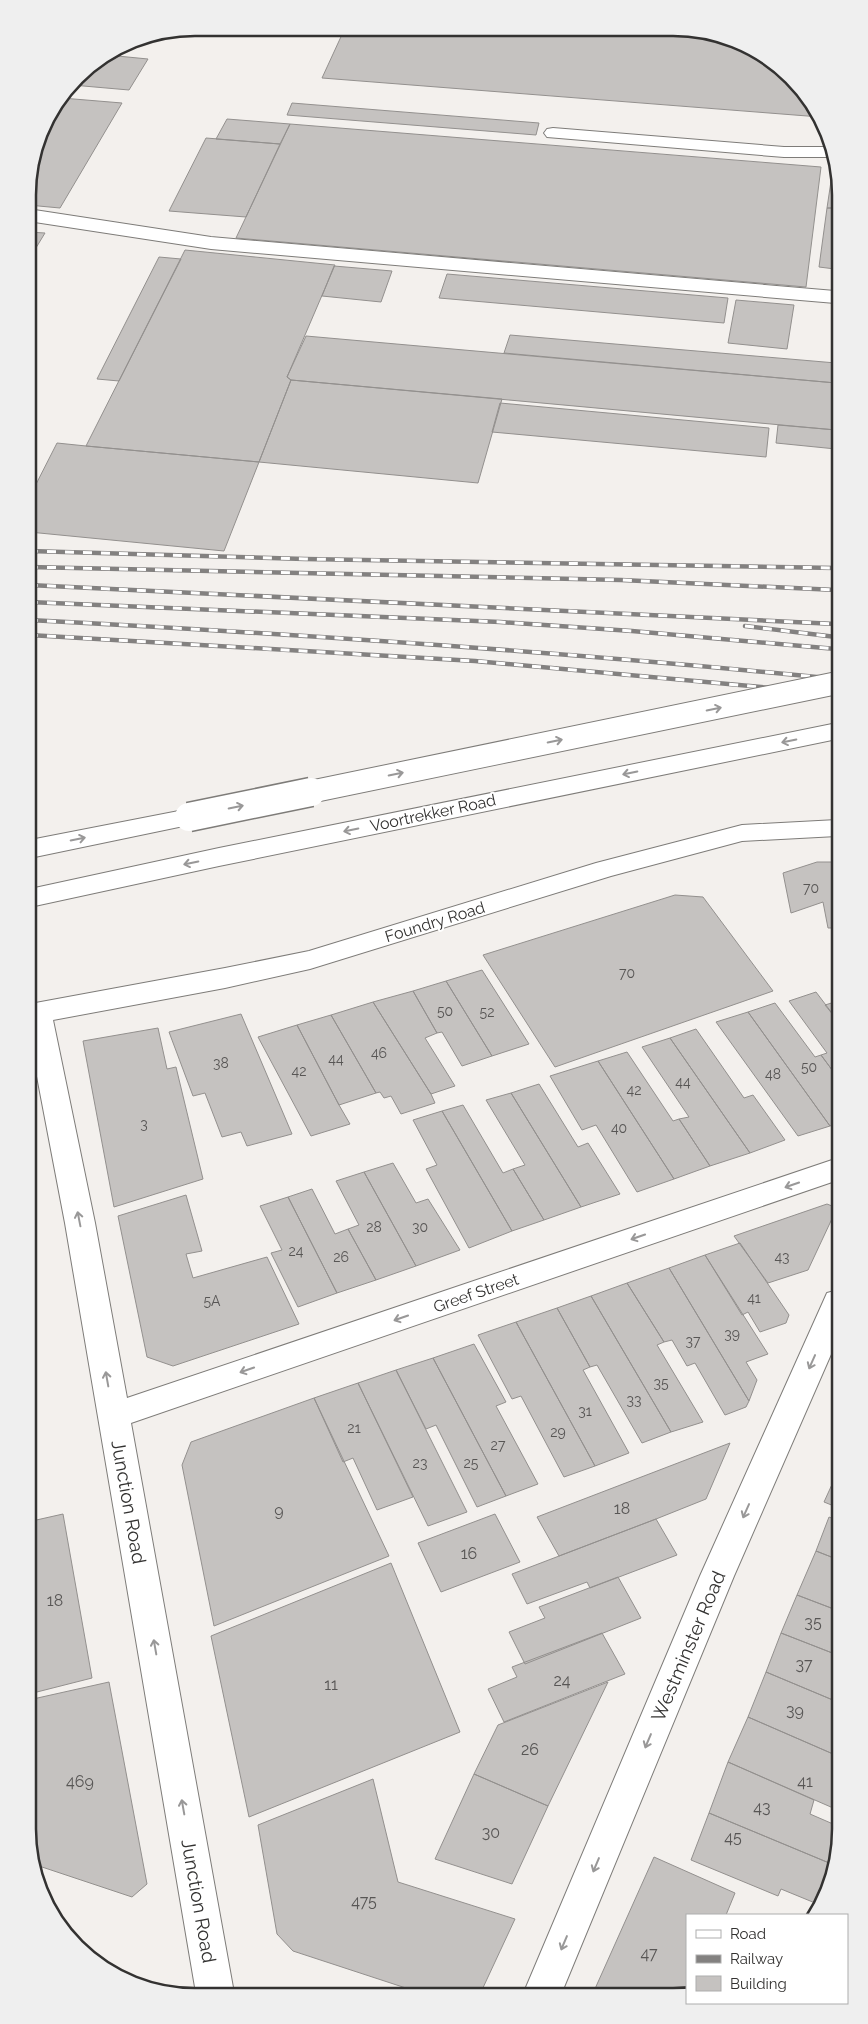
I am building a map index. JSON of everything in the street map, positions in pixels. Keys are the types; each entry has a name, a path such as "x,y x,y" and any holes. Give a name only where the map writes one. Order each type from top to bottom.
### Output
{"street":[{"path":"554,132 784,152 825,152"},
{"path":"37,216 211,243 832,297"},
{"path":"37,847 832,684"},
{"name":"Voortrekker Road","path":"37,897 832,731"},
{"name":"Foundry Road","path":"36,1013 225,978 310,960 605,869 742,833 832,828"},
{"name":"Junction Road","path":"36,1024 80,1223 214,1988"},
{"name":"Greef Street","path":"113,1416 831,1172"},
{"name":"Westminster Road","path":"545,1988 717,1576 831,1317"}],"building":[{"path":"673,36 704,39 724,45 761,63 792,90 810,116 322,78 341,37"},
{"path":"119,56 148,59 129,90 80,86 98,69"},
{"path":"69,99 122,103 60,208 37,206 37,185 42,154 48,134 63,107"},
{"path":"292,103 539,123 536,135 287,115"},
{"path":"227,119 290,124 280,144 216,139"},
{"path":"290,124 821,167 806,287 236,238"},
{"path":"206,138 280,144 246,217 169,211"},
{"path":"831,183 832,208 827,208"},
{"path":"827,208 832,208 832,269 819,267"},
{"path":"37,233 45,233 37,246"},
{"path":"185,250 335,265 287,377 291,380 259,462 86,446"},
{"path":"159,257 181,259 119,381 97,379"},
{"path":"334,266 392,271 381,302 322,296"},
{"path":"447,274 728,298 724,323 439,298"},
{"path":"736,300 794,305 787,349 728,343"},
{"path":"510,335 832,363 832,383 504,353"},
{"path":"306,336 832,383 832,430 291,380 287,377"},
{"path":"291,380 502,399 478,483 259,462"},
{"path":"500,403 769,428 766,457 492,432"},
{"path":"778,425 832,430 832,449 776,443"},
{"path":"57,443 259,462 224,551 37,533 37,483"},
{"path":"817,862 832,862 832,928 828,928 823,902 791,913 783,873"},
{"path":"675,895 703,897 773,991 555,1067 483,955"},
{"path":"482,970 529,1044 492,1056 446,981"},
{"path":"446,981 492,1056 462,1066 442,1032 437,1033 413,991"},
{"path":"413,991 437,1033 425,1038 455,1086 431,1094 373,1002"},
{"path":"816,992 832,1012 831,1069 821,1055 827,1053 789,1001"},
{"path":"373,1002 435,1103 401,1114 391,1096 384,1098 380,1092 376,1093 331,1015"},
{"path":"775,1003 815,1057 821,1055 831,1069 831,1125 830,1126 748,1012"},
{"path":"832,1003 832,1013 825,1005"},
{"path":"748,1012 830,1126 798,1136 716,1022"},
{"path":"241,1014 292,1134 247,1146 241,1132 222,1137 205,1093 193,1096 169,1032"},
{"path":"331,1015 376,1093 339,1105 297,1025"},
{"path":"297,1025 350,1124 311,1136 258,1037"},
{"path":"158,1028 167,1069 176,1067 203,1179 114,1207 83,1041"},
{"path":"696,1029 744,1098 753,1095 785,1140 750,1153 670,1038"},
{"path":"670,1038 750,1153 710,1166 679,1119 689,1117 642,1047"},
{"path":"627,1052 673,1121 679,1119 710,1166 674,1179 598,1061"},
{"path":"598,1061 674,1179 637,1192 596,1125 582,1130 550,1076"},
{"path":"539,1084 578,1147 588,1143 620,1194 581,1207 511,1093"},
{"path":"511,1093 581,1207 544,1220 513,1169 525,1165 486,1100"},
{"path":"463,1105 503,1173 513,1169 544,1220 512,1231 442,1111"},
{"path":"442,1111 512,1231 469,1248 426,1169 437,1165 413,1120"},
{"path":"393,1163 416,1203 428,1199 460,1250 416,1266 364,1172"},
{"path":"364,1172 416,1266 376,1280 348,1229 359,1225 336,1181"},
{"path":"312,1189 335,1234 348,1229 376,1280 337,1293 288,1197"},
{"path":"186,1195 202,1251 186,1254 193,1278 267,1257 299,1324 173,1366 147,1357 118,1216"},
{"path":"288,1197 337,1293 298,1307 271,1253 282,1250 260,1206"},
{"path":"827,1204 831,1206 831,1220 808,1270 768,1283 734,1236"},
{"path":"740,1243 789,1315 786,1323 760,1332 748,1312 742,1315 705,1255"},
{"path":"705,1255 768,1354 746,1362 757,1380 749,1401 669,1268"},
{"path":"669,1268 749,1401 746,1407 725,1415 695,1363 687,1366 672,1340 664,1342 627,1283"},
{"path":"627,1283 664,1342 657,1345 703,1422 671,1432 591,1296"},
{"path":"591,1296 671,1432 642,1443 597,1365 590,1367 557,1308"},
{"path":"557,1308 590,1367 583,1370 629,1453 595,1466 516,1322"},
{"path":"516,1322 595,1466 564,1477 521,1396 512,1399 478,1335"},
{"path":"474,1344 506,1402 496,1406 538,1484 506,1496 433,1358"},
{"path":"433,1358 506,1496 477,1507 436,1425 426,1429 396,1370"},
{"path":"396,1370 467,1512 428,1526 358,1383"},
{"path":"358,1383 413,1497 377,1510 353,1458 343,1462 314,1398"},
{"path":"314,1398 389,1556 214,1626 182,1465 191,1442"},
{"path":"730,1443 706,1499 656,1519 559,1556 537,1517"},
{"path":"831,1486 831,1505 824,1502"},
{"path":"63,1514 92,1678 36,1692 36,1520"},
{"path":"495,1514 520,1562 441,1592 418,1543"},
{"path":"829,1517 831,1518 831,1557 816,1551"},
{"path":"656,1519 677,1555 590,1588 587,1582 527,1604 512,1574"},
{"path":"816,1551 831,1557 831,1608 797,1595"},
{"path":"391,1563 460,1732 249,1817 211,1636"},
{"path":"618,1577 641,1618 525,1664 509,1632 545,1618 539,1607"},
{"path":"797,1595 831,1608 831,1653 781,1633"},
{"path":"602,1633 625,1674 504,1722 488,1689 517,1677 512,1667"},
{"path":"781,1633 831,1653 831,1699 766,1672"},
{"path":"766,1672 831,1699 831,1753 748,1717"},
{"path":"109,1682 147,1884 132,1897 41,1867 36,1829 36,1698"},
{"path":"608,1682 548,1806 474,1774 498,1725"},
{"path":"748,1717 831,1753 831,1807 728,1762"},
{"path":"728,1762 814,1800 810,1814 831,1823 828,1863 709,1813"},
{"path":"474,1774 548,1806 512,1884 435,1859"},
{"path":"373,1779 398,1882 515,1919 483,1988 406,1988 293,1951 277,1934 258,1825"},
{"path":"709,1813 828,1863 820,1890 813,1902 781,1889 778,1896 691,1860"},
{"path":"654,1857 735,1893 726,1914 686,1914 686,1987 595,1988"}],"railway":[{"path":"37,551 305,559 832,568"},
{"path":"37,567 621,580 832,590"},
{"path":"37,585 832,624"},
{"path":"37,602 500,622 632,631 832,649"},
{"path":"37,620 433,645 635,660 832,678"},
{"path":"745,626 832,636"},
{"path":"37,635 475,661 832,694"}]}
